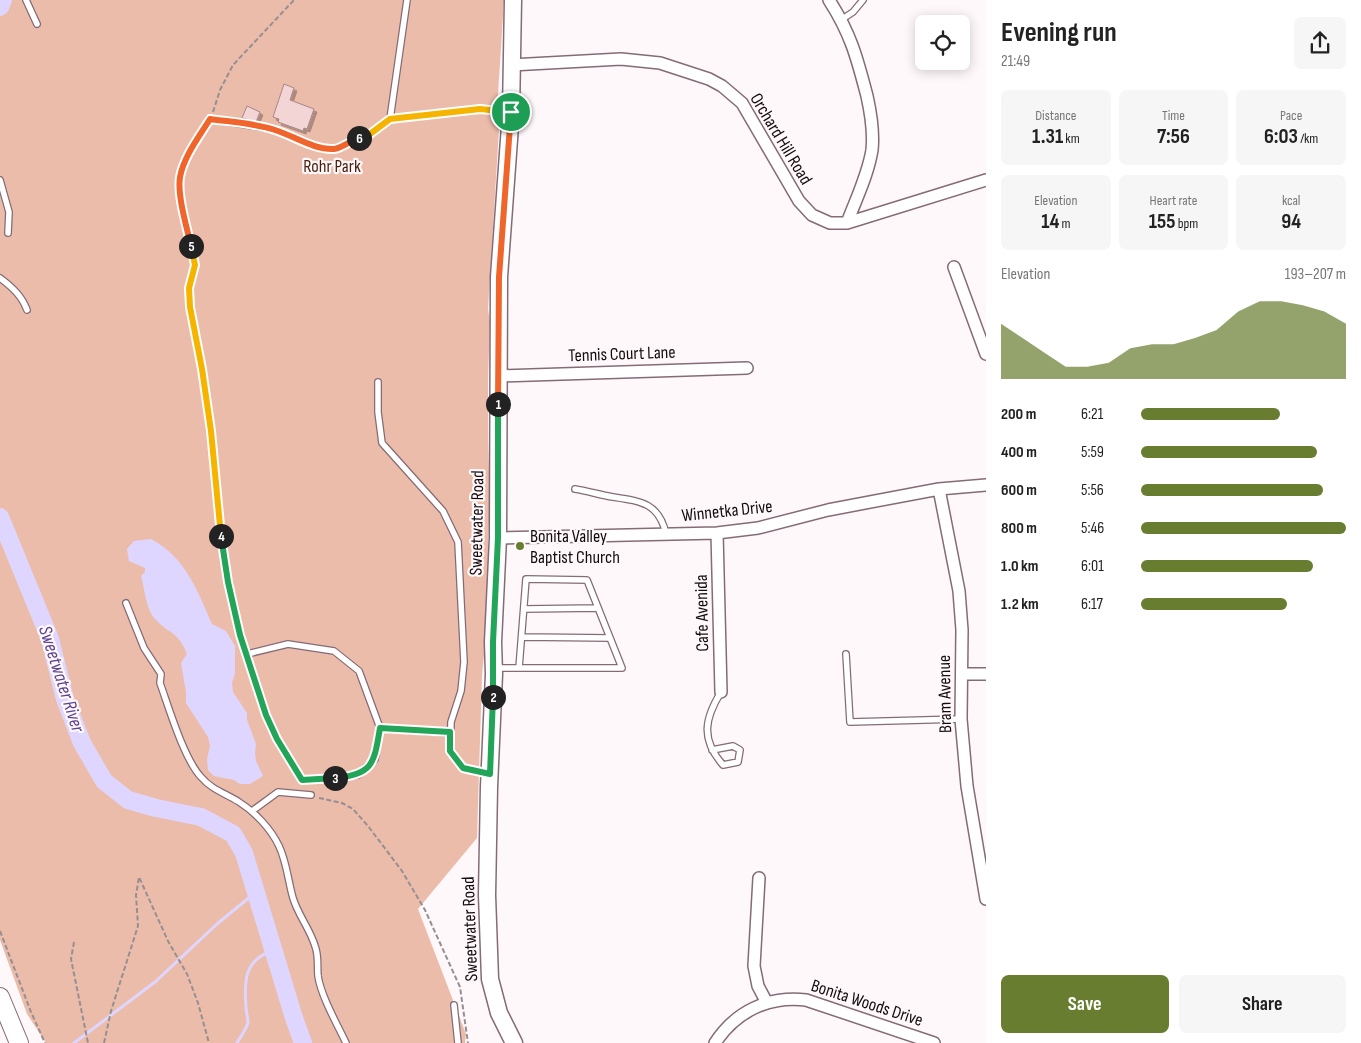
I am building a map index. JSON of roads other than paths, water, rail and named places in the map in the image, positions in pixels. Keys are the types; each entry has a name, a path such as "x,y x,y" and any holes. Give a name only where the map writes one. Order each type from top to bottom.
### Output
{"main road":[{"name":"Sweetwater Road","path":"513,0 511,112 499,277 498,538 493,642 488,938 490,979 499,1012 514,1043"},
{"path":"488,938 480,949 482,993 501,1043"},
{"path":"0,997 19,1043"}],"street":[{"path":"829,0 841,20 860,66 870,106 873,128 872,150 868,166 847,223"},
{"name":"Orchard Hill Road","path":"511,65 620,59 660,62 709,79 722,86 742,103 798,201 812,216 830,223 847,223 986,180"},
{"path":"954,268 986,354"},
{"name":"Tennis Court Lane","path":"498,376 748,368"},
{"name":"Winnetka Drive","path":"498,538 717,533 758,528 828,510 939,489 986,484"},
{"name":"Bram Avenue","path":"939,489 959,591 962,630 961,719 967,786 986,899"},
{"name":"Cafe Avenida","path":"717,533 721,692"},
{"path":"962,674 986,674"},
{"path":"758,878 754,966 758,986 767,1003"},
{"name":"Bonita Woods Drive","path":"715,1043 737,1018 757,1006 786,999 806,1000 928,1042"}],"lane":[{"path":"26,0 37,24"},
{"path":"390,119 407,0"},
{"path":"841,20 853,12 863,0"},
{"path":"210,119 273,129 320,148 337,149 351,140 366,137 390,119 480,109 511,112"},
{"path":"0,180 9,212 8,233"},
{"path":"0,278 13,288 27,310"},
{"path":"378,382 378,412 382,442 443,511 458,542 464,662 461,692 451,722 450,751 463,768 490,774"},
{"path":"575,489 616,498 626,498 649,506 663,522 666,534"},
{"path":"494,668 519,668 622,668 587,580 526,579 519,668"},
{"path":"126,603 144,648 161,674 160,683 192,765 199,776 212,788 238,801 252,811 268,828 279,846 288,871 293,898 314,944 318,963 318,976 328,1004 346,1043"},
{"path":"524,608 598,608"},
{"path":"522,637 610,638"},
{"path":"247,654 288,644 334,651 359,670 380,728 375,759 358,774 346,777 302,780"},
{"path":"846,654 850,722 961,719"},
{"path":"712,750 733,746 740,750 738,762 723,764 712,750 706,724 712,706 721,692"},
{"path":"380,728 450,732"},
{"path":"252,811 278,792 311,796"},
{"path":"454,1005 458,1043"}],"waterway":[{"name":"Sweetwater River","path":"0,7 3,0"},
{"name":"Sweetwater River","path":"0,517 50,639 65,699 82,743 104,781 128,800 201,817 233,834 244,853 303,1043"},
{"path":"74,1043 155,982 217,924 256,892"},
{"path":"237,1043 248,1022 245,989 248,973 256,960 273,951"}],"place":[{"name":"Bonita Valley Baptist Church","path":"520,546"}],"park label":[{"name":"Rohr Park","path":"332,166"}]}
